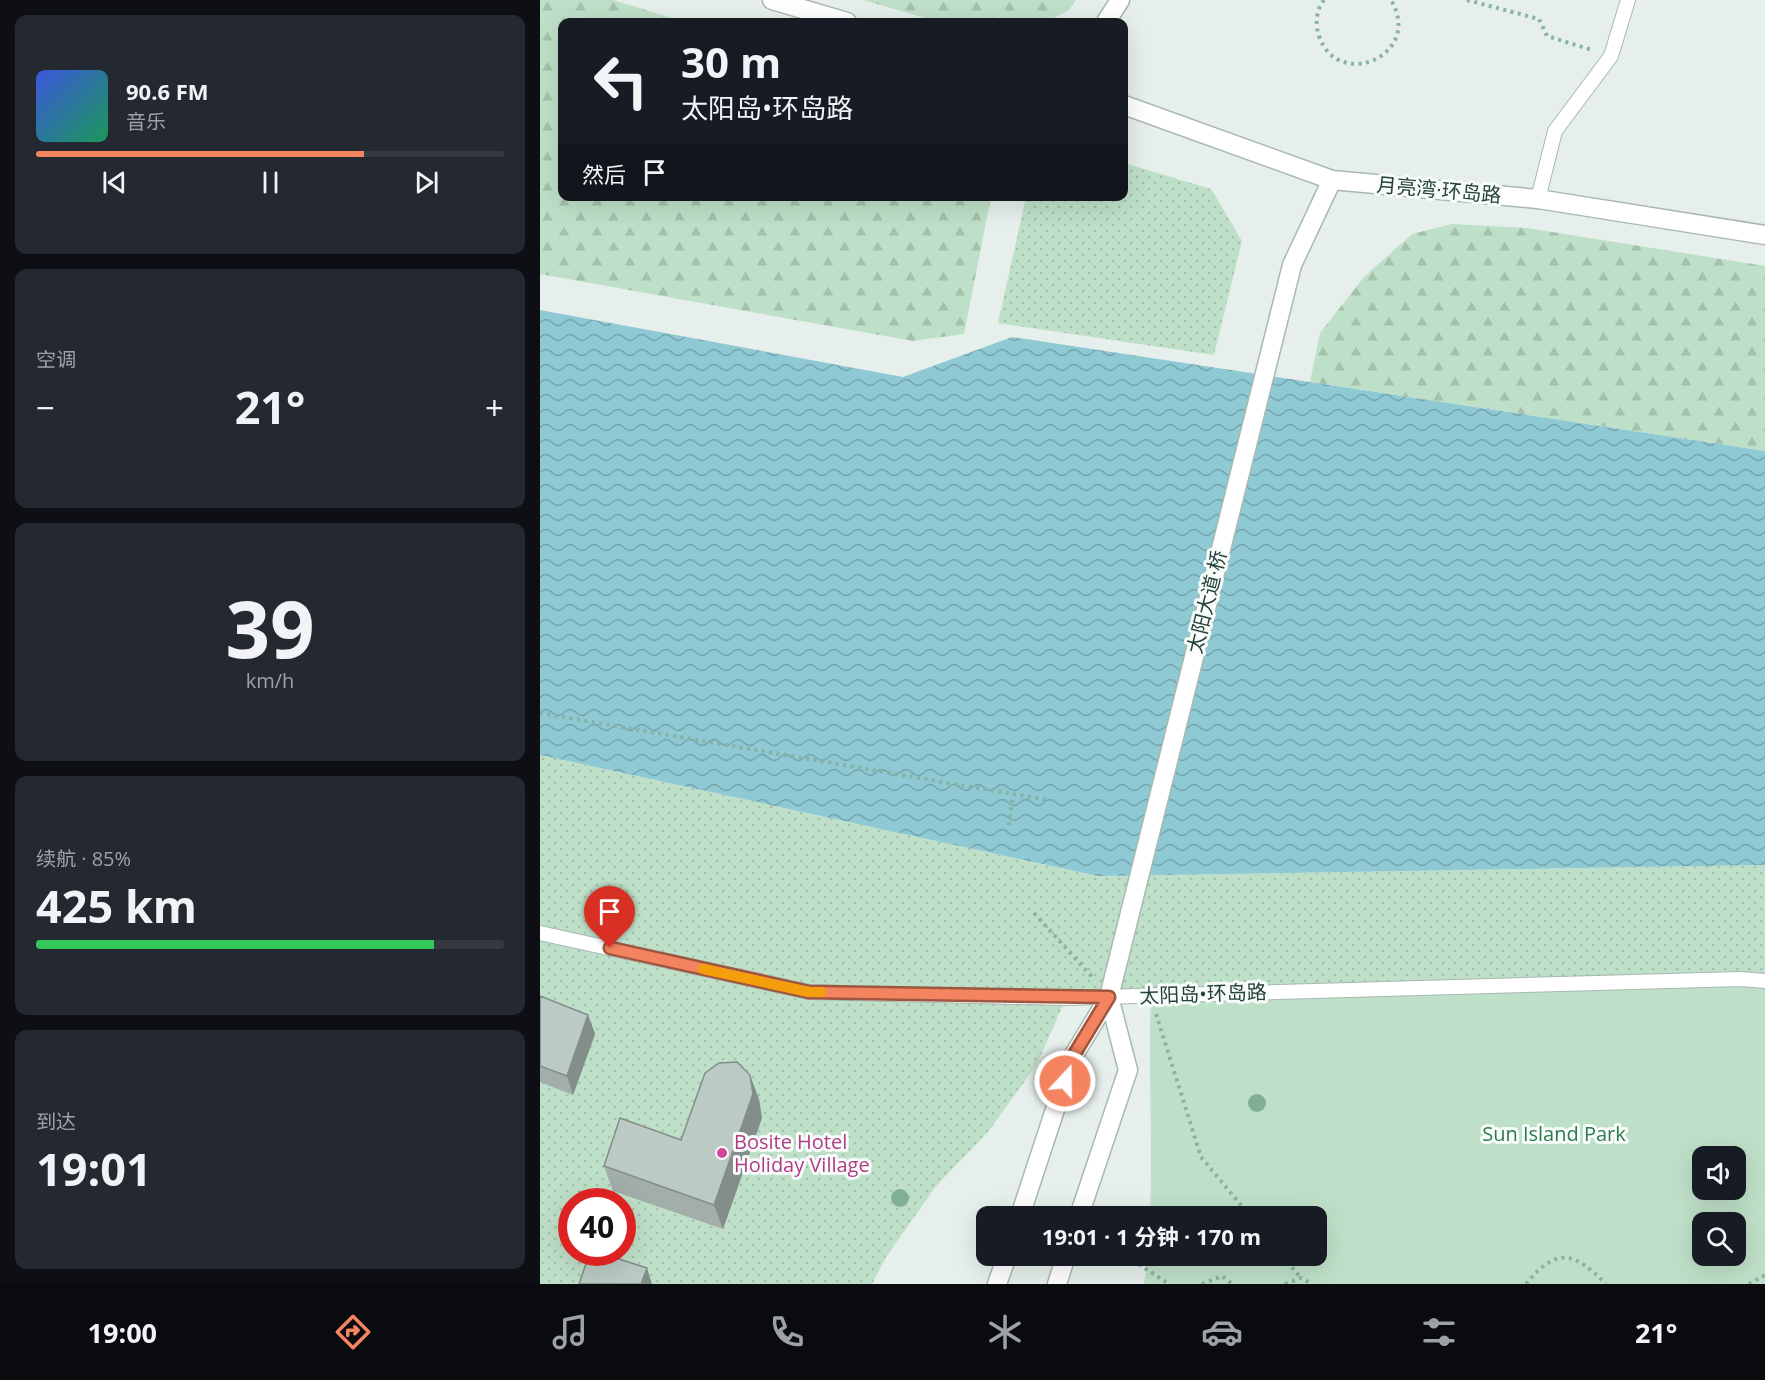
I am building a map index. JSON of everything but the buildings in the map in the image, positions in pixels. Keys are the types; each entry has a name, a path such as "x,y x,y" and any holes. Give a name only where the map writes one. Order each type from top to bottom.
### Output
{"street":[{"path":"772,0 833,18"},
{"path":"1109,18 1120,0"},
{"name":"月亮湾·环岛路","path":"1128,106 1332,180 1538,199 1765,235"},
{"name":"太阳大道·桥","path":"1109,997 1292,265 1332,180"},
{"path":"1023,1206 1072,1058 1109,997"},
{"path":"1082,1206 1128,1070 1109,997"},
{"path":"997,1284 1003,1266"},
{"path":"1057,1284 1063,1266"}],"lane":[{"path":"1538,199 1555,131 1611,56 1628,0"},
{"name":"太阳岛•环岛路","path":"540,933 809,992 1109,997 1741,979 1765,981"}],"path":[{"path":"1324,0 1317,16 1317,30 1321,42 1329,53 1353,64 1367,63 1380,57 1390,48 1396,36 1398,22 1391,0"},
{"path":"1467,0 1539,19 1547,36 1611,56"},
{"path":"540,713 1048,800"},
{"path":"1009,825 1013,794"},
{"path":"1034,913 1109,997"},
{"path":"1150,995 1201,1157 1242,1206"},
{"path":"1526,1284 1545,1263 1567,1257 1582,1262 1606,1284"},
{"path":"1141,1266 1169,1284"},
{"path":"1291,1266 1301,1278 1312,1284"},
{"path":"1749,1284 1765,1275"},
{"path":"1202,1284 1222,1276 1232,1284"},
{"path":"1285,1284 1301,1278"}],"green space":[{"path":"540,0 613,0 672,18 558,18 558,201 990,201 964,334 913,341 540,274"},
{"path":"863,0 1076,0 1069,10 1054,18 925,18"},
{"path":"1128,164 1211,189 1242,241 1214,355 998,323 1025,201 1128,201"},
{"path":"1452,224 1527,228 1765,266 1765,451 1310,382 1320,333 1364,277 1412,234"},
{"path":"540,755 1098,876 1765,865 1765,981 1066,998 1037,1064 988,1132 936,1186 886,1257 872,1284 540,1284"},
{"name":"Sun Island Park","path":"1765,981 1765,1284 1144,1284 1147,1266 1327,1266 1327,1206 1150,1206 1151,995"}],"water":[{"path":"540,310 903,377 1012,337 1765,451 1765,865 1098,876 540,755"}],"slow traffic":[{"path":"703,969 809,992 821,992"}],"place":[{"name":"Bosite Hotel Holiday Village","path":"722,1153"}],"route":[{"path":"610,948 809,992 1109,997 1072,1058 1065,1081"}]}
